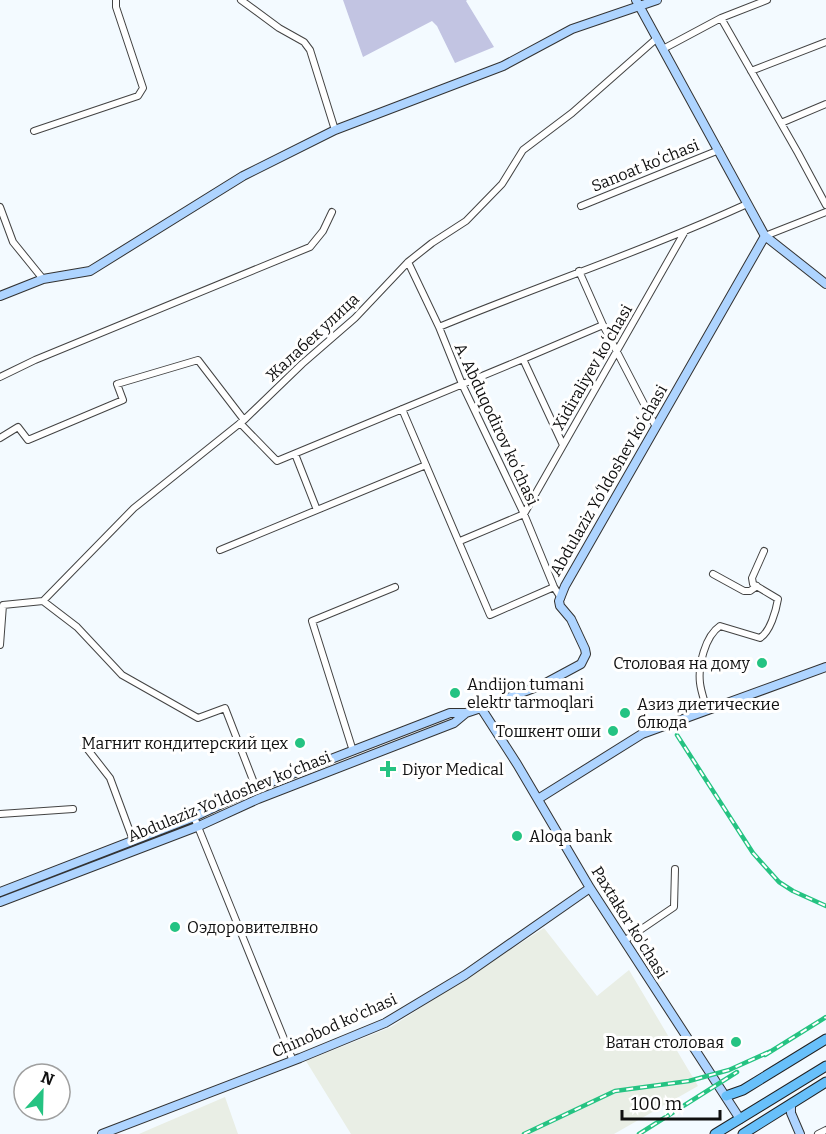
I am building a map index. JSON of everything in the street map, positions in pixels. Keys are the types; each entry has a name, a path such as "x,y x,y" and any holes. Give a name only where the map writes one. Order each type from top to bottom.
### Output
{"main road":[{"path":"0,296 43,279 90,271 243,176 335,130 503,66 572,29 637,3 657,0"},
{"path":"637,3 765,236 826,284"},
{"name":"Abdulaziz Yoʻldoshev koʻchasi","path":"0,891 194,817 256,788 450,713 481,708 542,685 578,667 583,660 585,649 571,619 560,606 565,586 765,236"},
{"path":"538,799 642,735 826,667"},
{"name":"Paxtakor ko'chasi","path":"481,708 590,888 740,1119"},
{"name":"Abdulaziz Yoʻldoshev koʻchasi","path":"0,902 199,826 258,800 454,723 466,712"},
{"path":"335,758 339,768"},
{"name":"Chinobod ko'chasi","path":"102,1134 388,1021 465,975 590,888"},
{"path":"726,1096 743,1090 826,1039"},
{"path":"726,1096 741,1097 826,1045"},
{"path":"715,1134 826,1066"},
{"path":"742,1134 826,1082"},
{"path":"791,1105 791,1113 801,1134"}],"street":[{"path":"34,131 138,96 143,88 116,7 116,0"},
{"path":"242,0 279,28 304,42 310,50 335,130"},
{"path":"663,50 721,18 766,0"},
{"path":"721,18 826,205"},
{"name":"Жалабек улица","path":"43,601 134,508 242,422 302,364 355,318 408,262 466,221 502,184 523,150 572,113 656,39"},
{"path":"751,71 826,42"},
{"path":"781,123 826,105"},
{"name":"Sanoat koʻchasi","path":"581,206 719,150"},
{"path":"439,327 579,271 684,233 747,204"},
{"path":"0,207 13,242 43,279"},
{"path":"0,377 35,360 310,247 323,231 332,212"},
{"path":"765,236 826,212"},
{"name":"Xidiraliyev koʻchasi","path":"524,514 684,233"},
{"name":"A. Abduqodirov koʻchasi","path":"408,262 439,327 462,384 524,514 554,587 561,598"},
{"path":"579,271 603,325 657,428"},
{"path":"0,438 18,428 28,440 123,400 117,384 198,360 242,422 277,461 603,325"},
{"path":"523,359 563,445"},
{"path":"402,409 490,615 554,587"},
{"path":"295,454 317,510"},
{"path":"220,550 426,465"},
{"path":"460,541 524,514"},
{"path":"707,711 700,683 700,668 706,646 717,627 760,639 766,634 778,599 757,586 752,578 764,551"},
{"path":"713,574 744,591 750,591 757,586"},
{"path":"353,751 312,621 395,587"},
{"path":"0,645 2,604 43,601 77,627 122,675 198,718 225,708 256,788"},
{"path":"85,747 110,778 133,840"},
{"path":"0,814 73,809"},
{"path":"194,817 293,1060"},
{"path":"624,941 674,907 675,869"},
{"path":"818,1134 826,1130"}],"shaded area":[{"path":"343,0 467,0 494,47 455,63 437,26 432,21 363,57"},
{"path":"544,928 597,996 629,970 698,1086 614,1134 351,1134 306,1061 391,1027"},
{"path":"225,1097 238,1134 139,1134 155,1127"}],"railway":[{"path":"677,735 753,853 779,882 826,906"},
{"path":"765,1055 826,1017"},
{"path":"524,1134 615,1091 689,1081 729,1070 771,1051"},
{"path":"639,1134 737,1072"}],"place":[{"name":"Столовая на дому","path":"762,663"},
{"name":"Andijon tumani elektr tarmoqlari","path":"455,693"},
{"name":"Азиз диетические блюда","path":"625,713"},
{"name":"Тошкент оши","path":"613,731"},
{"name":"Магнит кондитерский цех","path":"300,743"},
{"name":"Diyor Medical","path":"388,769"},
{"name":"Aloqa bank","path":"517,836"},
{"name":"Оэдоровителвно","path":"175,927"},
{"name":"Ватан столовая","path":"736,1042"}]}
